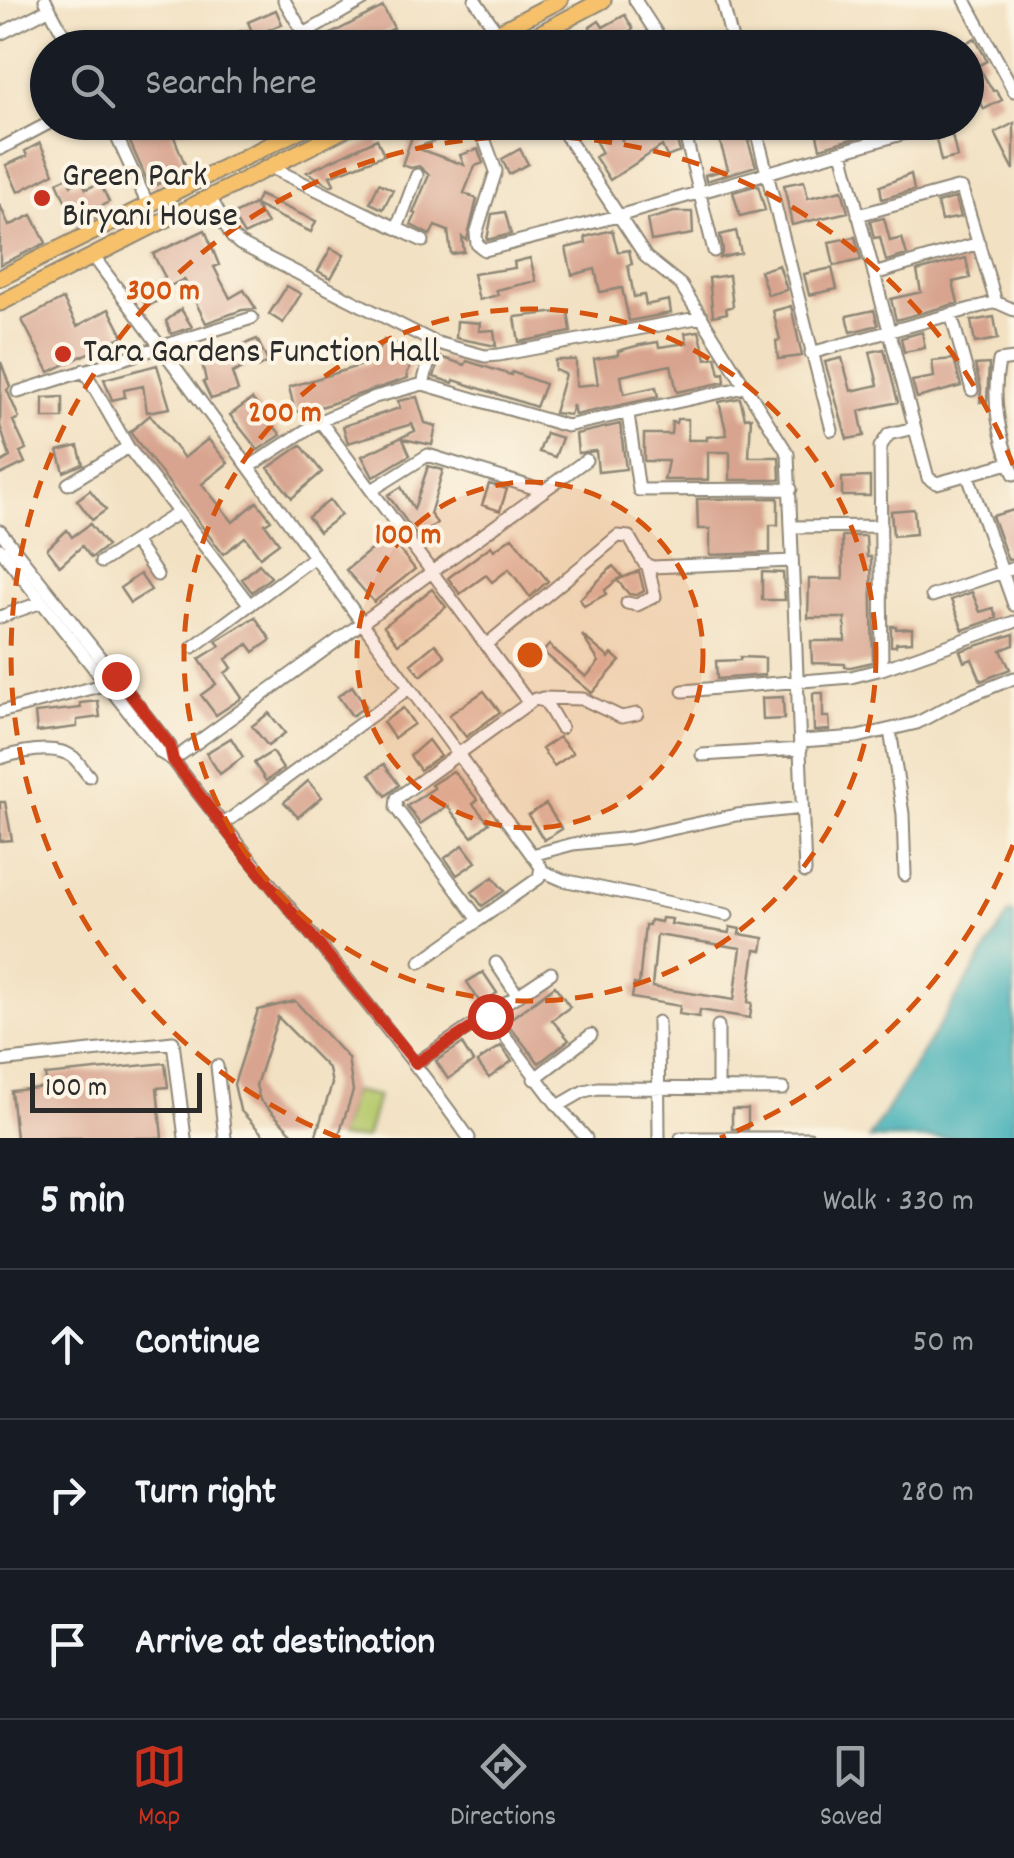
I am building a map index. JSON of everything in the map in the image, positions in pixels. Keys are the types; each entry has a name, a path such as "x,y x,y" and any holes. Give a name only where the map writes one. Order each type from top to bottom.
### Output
{"main road":[{"path":"501,30 560,0"},
{"path":"545,30 603,0"},
{"path":"0,278 281,140"},
{"path":"0,303 323,140"}],"street":[{"path":"284,0 302,30"},
{"path":"311,30 363,0"},
{"path":"476,0 496,30"},
{"path":"635,0 655,30"},
{"path":"722,0 730,30"},
{"path":"965,0 981,30"},
{"path":"0,34 47,4 62,30"},
{"path":"984,35 1014,90"},
{"path":"0,149 30,133"},
{"path":"118,140 149,207"},
{"path":"484,140 496,172 476,234 481,249 494,249 618,216 883,140"},
{"path":"569,140 646,256 681,284 788,454 806,872"},
{"path":"687,140 714,252"},
{"path":"759,140 832,430"},
{"path":"842,152 930,481 937,483 1012,468 997,424 998,366 1000,360 1014,359"},
{"path":"270,167 423,241"},
{"path":"397,228 417,175"},
{"path":"858,214 962,189 996,302"},
{"path":"210,197 240,244 434,342 485,356 702,316"},
{"path":"874,274 979,243"},
{"path":"93,256 542,871 563,880 727,915"},
{"path":"811,353 996,302 1014,310"},
{"path":"951,314 972,390"},
{"path":"18,392 252,318"},
{"path":"424,384 434,342"},
{"path":"84,370 128,447 250,605"},
{"path":"249,468 320,422 374,397 424,384 566,426 745,387"},
{"path":"628,414 639,490 791,490"},
{"path":"320,422 529,703"},
{"path":"882,669 880,447 889,434 914,428"},
{"path":"68,484 128,447"},
{"path":"372,490 428,454 544,491"},
{"path":"173,760 586,460"},
{"path":"968,476 1008,570 1014,605"},
{"path":"102,562 178,513"},
{"path":"790,527 880,526"},
{"path":"0,531 107,684 161,753 173,760 416,1063 463,1136"},
{"path":"486,645 618,536 629,537 648,566 655,596 637,606 627,603"},
{"path":"134,542 157,575"},
{"path":"0,549 170,746 173,760"},
{"path":"192,646 314,557"},
{"path":"648,566 792,561"},
{"path":"932,596 1008,570"},
{"path":"0,617 42,602"},
{"path":"683,691 797,683 882,669 1014,622"},
{"path":"702,755 801,745 890,730 927,719 962,699 1014,678"},
{"path":"0,712 107,684"},
{"path":"222,825 410,688"},
{"path":"542,698 560,728"},
{"path":"479,920 395,804 397,798 529,703 542,698 584,698 621,716 637,714"},
{"path":"890,730 903,814 904,874"},
{"path":"0,758 59,752 72,757 90,776"},
{"path":"532,855 736,815 802,808"},
{"path":"420,962 539,878 542,871"},
{"path":"496,962 518,996"},
{"path":"416,1063 551,973"},
{"path":"490,1016 534,1078 586,1138"},
{"path":"658,1022 659,1138"},
{"path":"718,1026 718,1088"},
{"path":"534,1078 591,1035"},
{"path":"0,1060 174,1042 185,1138"},
{"path":"217,1066 225,1138"},
{"path":"558,1106 589,1090 783,1089"},
{"path":"682,1138 808,1138"}],"green space":[{"path":"353,1091 378,1096 366,1138 338,1138"}],"water":[{"path":"1010,912 1014,914 1014,1138 869,1138"}],"building":[{"path":"383,7 394,28 390,30 339,30"},
{"path":"276,10 282,24 268,30 247,30 251,29 248,22"},
{"path":"625,15 633,29 590,27 599,21 603,27"},
{"path":"984,76 993,91 1002,100 984,109"},
{"path":"1014,123 1014,170 995,133"},
{"path":"129,140 175,140 188,172 150,187"},
{"path":"375,140 384,155 330,176 334,184 331,186 307,172"},
{"path":"411,140 437,140 416,148 464,165 460,155 478,149 483,163 475,166 464,193 477,199 467,240 462,237 464,252 451,254 448,231 435,226 430,235 411,225 429,175 419,166 402,165"},
{"path":"595,140 677,140 680,152 667,157 662,146 610,180 595,157 602,153"},
{"path":"719,140 748,140 756,166 706,181 705,175 728,169"},
{"path":"818,140 848,140 820,148"},
{"path":"936,140 953,140 957,157 941,161"},
{"path":"40,143 54,173 18,192 6,165 27,156 25,151"},
{"path":"520,149 528,164 509,174 502,159"},
{"path":"911,174 914,190 882,199 880,186"},
{"path":"68,177 71,185 82,180 86,189 100,183 109,202 95,209 98,217 76,226 57,182"},
{"path":"804,181 808,198 842,190 848,212 792,225 784,185"},
{"path":"379,183 393,190 383,209 370,203"},
{"path":"758,185 765,210 740,216 733,192"},
{"path":"259,195 316,221 311,232 255,205 267,224 244,235 232,215 255,204"},
{"path":"955,198 961,217 941,221 937,203"},
{"path":"0,205 9,226 32,215 46,243 0,265"},
{"path":"505,212 511,234 487,240 492,214"},
{"path":"674,212 692,212 693,234 651,241 647,220"},
{"path":"884,218 890,241 902,238 907,255 886,261 880,237 874,238 870,221"},
{"path":"205,230 219,265 214,267 230,298 244,290 256,309 206,323 184,279 168,287 171,293 147,307 139,293 165,277 153,254"},
{"path":"612,230 618,252 629,250 634,297 644,295 646,305 669,300 671,313 629,321 622,288 600,292 595,269 572,275 566,248 586,243 585,237"},
{"path":"736,231 741,253 720,258 720,235"},
{"path":"855,237 861,260 834,266 829,242"},
{"path":"331,248 344,255 331,278 318,271"},
{"path":"530,258 536,281 496,290 498,295 479,300 473,274 515,268 514,262"},
{"path":"966,258 970,278 953,282 958,303 896,320 891,299 921,292 917,271"},
{"path":"779,265 787,290 768,295 760,271"},
{"path":"832,268 837,289 809,295 804,274"},
{"path":"729,275 733,306 726,308 727,313 713,316 709,278"},
{"path":"287,286 301,294 283,323 269,314"},
{"name":"Tara Gardens Function Hall","path":"63,299 77,326 109,309 123,336 49,372 22,320"},
{"path":"791,306 802,356 778,359 776,341 780,340 773,311"},
{"path":"181,309 192,327 171,334 166,321"},
{"path":"874,310 878,325 851,332 847,316"},
{"path":"568,311 571,332 519,342 515,317"},
{"path":"994,317 998,339 975,343 971,321"},
{"path":"457,321 480,323 479,331 494,330 496,346 456,338"},
{"path":"699,331 706,359 716,357 725,382 677,392 671,365 621,376 624,394 656,387 658,397 575,415 573,405 570,415 554,413 565,374 555,370 555,360 576,360 576,386 598,384 594,359 618,355 618,351 640,345 687,343 685,333"},
{"path":"922,332 925,348 904,352 901,338"},
{"path":"257,339 268,362 258,367 255,362 232,373 238,391 211,399 203,382 206,381 200,353 218,349 219,354"},
{"path":"384,340 419,351 408,378 295,412 289,387 372,362"},
{"path":"884,349 898,402 859,411 864,436 847,439 825,362 842,358 851,391 878,385 870,352"},
{"path":"440,357 511,375 512,372 545,384 536,407 434,377"},
{"path":"954,359 961,386 917,398 912,381 934,377 932,361"},
{"path":"1,362 19,418 13,421 26,449 20,452 25,463 0,475 0,463 10,457 0,426"},
{"path":"989,364 987,401 980,402 975,365"},
{"path":"157,365 170,408 147,412 143,386 124,390 125,397 112,400 104,379"},
{"path":"63,397 63,418 43,418 43,398"},
{"path":"417,397 425,423 436,426 432,445 403,439 410,455 373,477 362,456 415,431 412,424 348,443 343,426 400,408 398,401"},
{"path":"740,398 745,418 751,417 749,457 779,457 780,480 730,480 728,452 708,452 708,480 664,480 668,461 644,461 644,434 671,434 672,422 677,419 688,419 688,440 727,435 719,402"},
{"path":"252,399 281,435 258,450 230,415"},
{"path":"150,415 184,458 208,439 228,463 202,484 233,522 257,502 271,520 265,524 279,543 260,557 245,537 223,554 130,432"},
{"path":"620,424 626,469 598,472 596,451 578,453 576,434"},
{"path":"546,433 562,438 555,457 539,452"},
{"path":"301,445 322,472 292,498 268,468"},
{"path":"78,446 83,464 64,472 58,451"},
{"path":"428,466 443,470 430,514 437,523 418,538 388,495 401,487 414,509"},
{"path":"870,477 870,496 842,496 842,478"},
{"path":"489,484 507,489 500,511 482,505"},
{"path":"90,490 106,510 92,520 77,500"},
{"path":"778,498 778,525 770,525 770,553 710,555 710,529 698,529 697,499"},
{"path":"330,500 341,515 319,532 308,517"},
{"path":"914,509 916,534 893,536 891,511"},
{"path":"1014,510 1014,559 1008,560 992,516"},
{"path":"90,524 107,546 91,558 82,546 60,566 47,549 67,530 72,537"},
{"path":"388,536 415,569 374,602 346,570"},
{"path":"842,536 866,536 867,557 871,557 873,662 851,667 812,663 811,641 845,641 845,618 808,618 809,579 843,579"},
{"path":"512,537 548,581 530,597 509,569 492,582 486,575 460,594 448,578 491,546 494,550"},
{"path":"259,564 271,577 252,592 242,579"},
{"path":"613,566 622,576 605,590 606,594 584,606 580,599"},
{"path":"639,571 644,591 629,594 617,580"},
{"path":"762,572 783,573 785,600 762,600"},
{"path":"140,574 151,590 130,603 120,588"},
{"path":"432,589 446,607 398,644 384,626"},
{"path":"972,592 980,612 993,608 997,618 963,630 951,600"},
{"path":"255,617 271,640 254,652 248,644 226,659 232,668 225,673 242,698 216,715 201,695 216,684 199,659 220,646 216,641"},
{"path":"891,626 912,628 912,642 891,646"},
{"path":"1014,634 1014,645 1001,650 1010,669 981,681 972,659 964,662 960,651"},
{"path":"582,635 609,658 612,654 620,661 592,693 543,652 549,645 586,677 599,662"},
{"path":"435,644 445,656 421,676 411,664"},
{"path":"765,658 765,675 717,679 716,661"},
{"path":"352,686 366,706 352,716 338,696"},
{"path":"484,691 500,712 466,737 449,715"},
{"path":"813,693 823,693 823,717 829,717 830,730 814,731"},
{"path":"783,697 784,719 763,720 762,698"},
{"path":"98,701 100,717 77,720 77,727 37,732 35,713 81,708 80,703"},
{"path":"403,708 414,724 394,738 383,722"},
{"path":"269,713 285,733 268,746 252,726"},
{"path":"559,737 573,753 554,766 542,749"},
{"path":"231,738 243,757 220,774 206,753"},
{"path":"428,740 440,756 420,770 410,756"},
{"path":"272,752 283,769 266,781 254,763"},
{"path":"384,764 399,785 386,796 370,774"},
{"path":"453,771 478,800 473,804 489,823 472,837 447,806 420,824 407,806"},
{"path":"308,781 322,797 298,817 284,802"},
{"path":"0,802 5,802 12,840 0,841"},
{"path":"546,804 562,829 544,840 528,815"},
{"path":"463,845 476,862 457,875 445,858"},
{"path":"493,877 504,891 482,906 472,892"},
{"path":"662,918 672,919 671,924 729,933 730,927 740,929 739,934 764,938 762,951 755,950 748,1002 752,1003 750,1018 700,1010 699,1017 679,1014 680,1006 632,998 634,984 639,985 645,925 650,920 661,922","holes":["657,935 741,948 734,1000 652,987"]},
{"path":"483,972 497,993 481,1004 467,982"},
{"path":"555,986 570,1007 552,1020 569,1040 539,1063 506,1022"},
{"path":"295,1001 348,1058 353,1091 338,1138 315,1138 332,1084 329,1069 278,1017 256,1085 260,1100 297,1138 266,1138 240,1110 234,1084 258,1010"},
{"path":"462,1044 473,1062 448,1079 436,1061"},
{"path":"501,1046 512,1061 489,1078 477,1062"},
{"path":"165,1063 168,1087 157,1088 162,1138 16,1138 11,1091 47,1087 45,1075"},
{"path":"732,1109 748,1109 748,1129 732,1129"}],"place":[{"name":"Green Park Biryani House","path":"42,198"},
{"name":"Tara Gardens Function Hall","path":"63,354"}],"route":[{"path":"116,676 170,746 173,760 238,846 416,1063 490,1016"}]}
